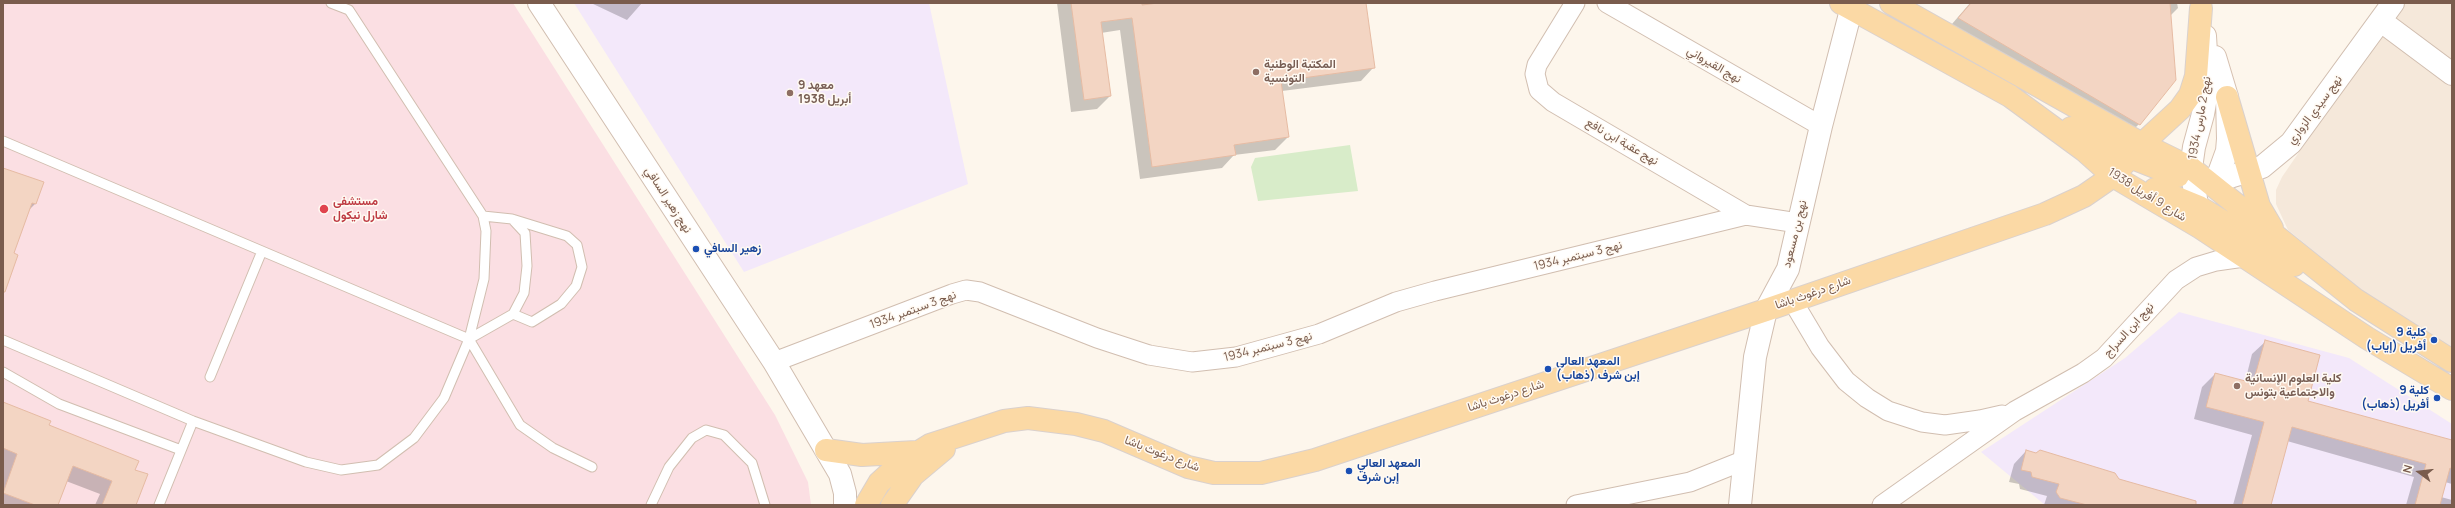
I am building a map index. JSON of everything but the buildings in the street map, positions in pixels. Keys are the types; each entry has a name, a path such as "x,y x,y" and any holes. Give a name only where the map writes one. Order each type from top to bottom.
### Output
{"main road":[{"name":"شارع درغوث باشا","path":"866,505 879,483 901,463 930,444 960,436 1004,421 1028,418 1053,420 1104,431 1188,467 1214,473 1261,473 1315,460 1766,310 2045,214 2084,196 2113,176 2136,151 2180,109 2193,87 2199,46 2200,5"},
{"path":"1891,32 1896,6 2136,151"},
{"name":"شارع 9 أفريل 1938","path":"1846,7 2010,96 2085,151 2113,176 2201,228 2367,338 2452,389"},
{"path":"2010,96 2198,178 2278,238 2356,300"},
{"path":"2227,97 2248,173 2259,206 2278,238"},
{"path":"2113,176 2165,192 2199,207 2251,240 2356,300 2452,361"},
{"name":"شارع درغوث باشا","path":"892,505 913,475 960,436"},
{"path":"826,450 862,455 917,452"}],"street":[{"name":"نهج زهير السافي","path":"539,3 774,362 826,450 843,484 845,505"},
{"name":"نهج عقبة ابن نافع","path":"1575,3 1537,65 1535,74 1538,90 1553,102 1746,216 1798,223"},
{"name":"نهج القيرواني","path":"1607,3 1821,126"},
{"name":"نهج 2 مارس 1934","path":"2198,178 2219,173 2227,151 2227,97 2200,5"},
{"name":"نهج 2 مارس 1934","path":"2200,5 2207,50 2208,86 2203,114 2194,147 2198,178 2201,228"},
{"name":"نهج بن مسعود","path":"1740,505 1755,357 1766,310 1788,269 1821,126 1846,7"},
{"name":"نهج سيدي الزواري","path":"2198,178 2248,173 2276,158 2292,143 2387,9"},
{"path":"2387,9 2452,74"},
{"name":"نهج 3 سبتمبر 1934","path":"774,362 966,290 980,292 1033,311 1097,338 1149,355 1192,362 1236,357 1319,334 1396,302 1435,291 1746,216"},
{"name":"نهج ابن السراج","path":"1882,505 2015,411 2083,373 2104,358 2176,280 2196,267 2216,261 2244,257"},
{"name":"نهج ابن السراج","path":"1792,300 1820,347 1846,381 1867,398 1888,411 1922,422 1945,425 1980,420 2015,411"},
{"path":"1576,505 1690,482 1745,460"}],"lane":[{"path":"3,340 193,421 306,462 341,470 378,465 414,438 444,398 468,339 484,279 486,231 483,216 349,10 334,3"},
{"path":"3,141 468,339 520,425 553,448 592,467"},
{"path":"483,216 512,219 567,236 577,245 582,267 576,286 561,304 532,322 513,314"},
{"path":"468,339 513,314 524,293 528,266 525,233 512,219"},
{"path":"210,377 262,251"},
{"path":"3,372 59,404 181,450"},
{"path":"159,505 193,421"},
{"path":"651,505 669,467 692,438 706,430 724,435 752,463 765,505"}],"shaded area":[{"name":"مستشفى شارل نيكول","path":"3,3 513,3 775,415 808,482 811,505 3,505"},
{"name":"معهد 9 أبريل 1938","path":"574,3 929,3 968,184 744,272"},
{"path":"2401,3 2452,3 2452,348 2407,327 2288,230 2276,204 2276,190 2282,177"},
{"name":"كلية العلوم الإنسانية والاجتماعية بتونس","path":"2179,312 2349,358 2452,424 2452,505 2045,505 1981,452 2125,358"}],"green space":[{"path":"1350,145 1358,191 1258,201 1251,167 1255,158"}],"place":[{"name":"المكتبة الوطنية التونسية","path":"1256,72"},
{"name":"معهد 9 أبريل 1938","path":"790,93"},
{"name":"مستشفى شارل نيكول","path":"324,209"},
{"name":"زهير السافي","path":"696,249"},
{"name":"كلية 9 أفريل (إياب)","path":"2434,340"},
{"name":"المعهد العالي إبن شرف (ذهاب)","path":"1548,369"},
{"name":"كلية العلوم الإنسانية والاجتماعية بتونس","path":"2237,386"},
{"name":"كلية 9 أفريل (ذهاب)","path":"2437,398"},
{"name":"المعهد العالي إبن شرف","path":"1349,471"}]}
